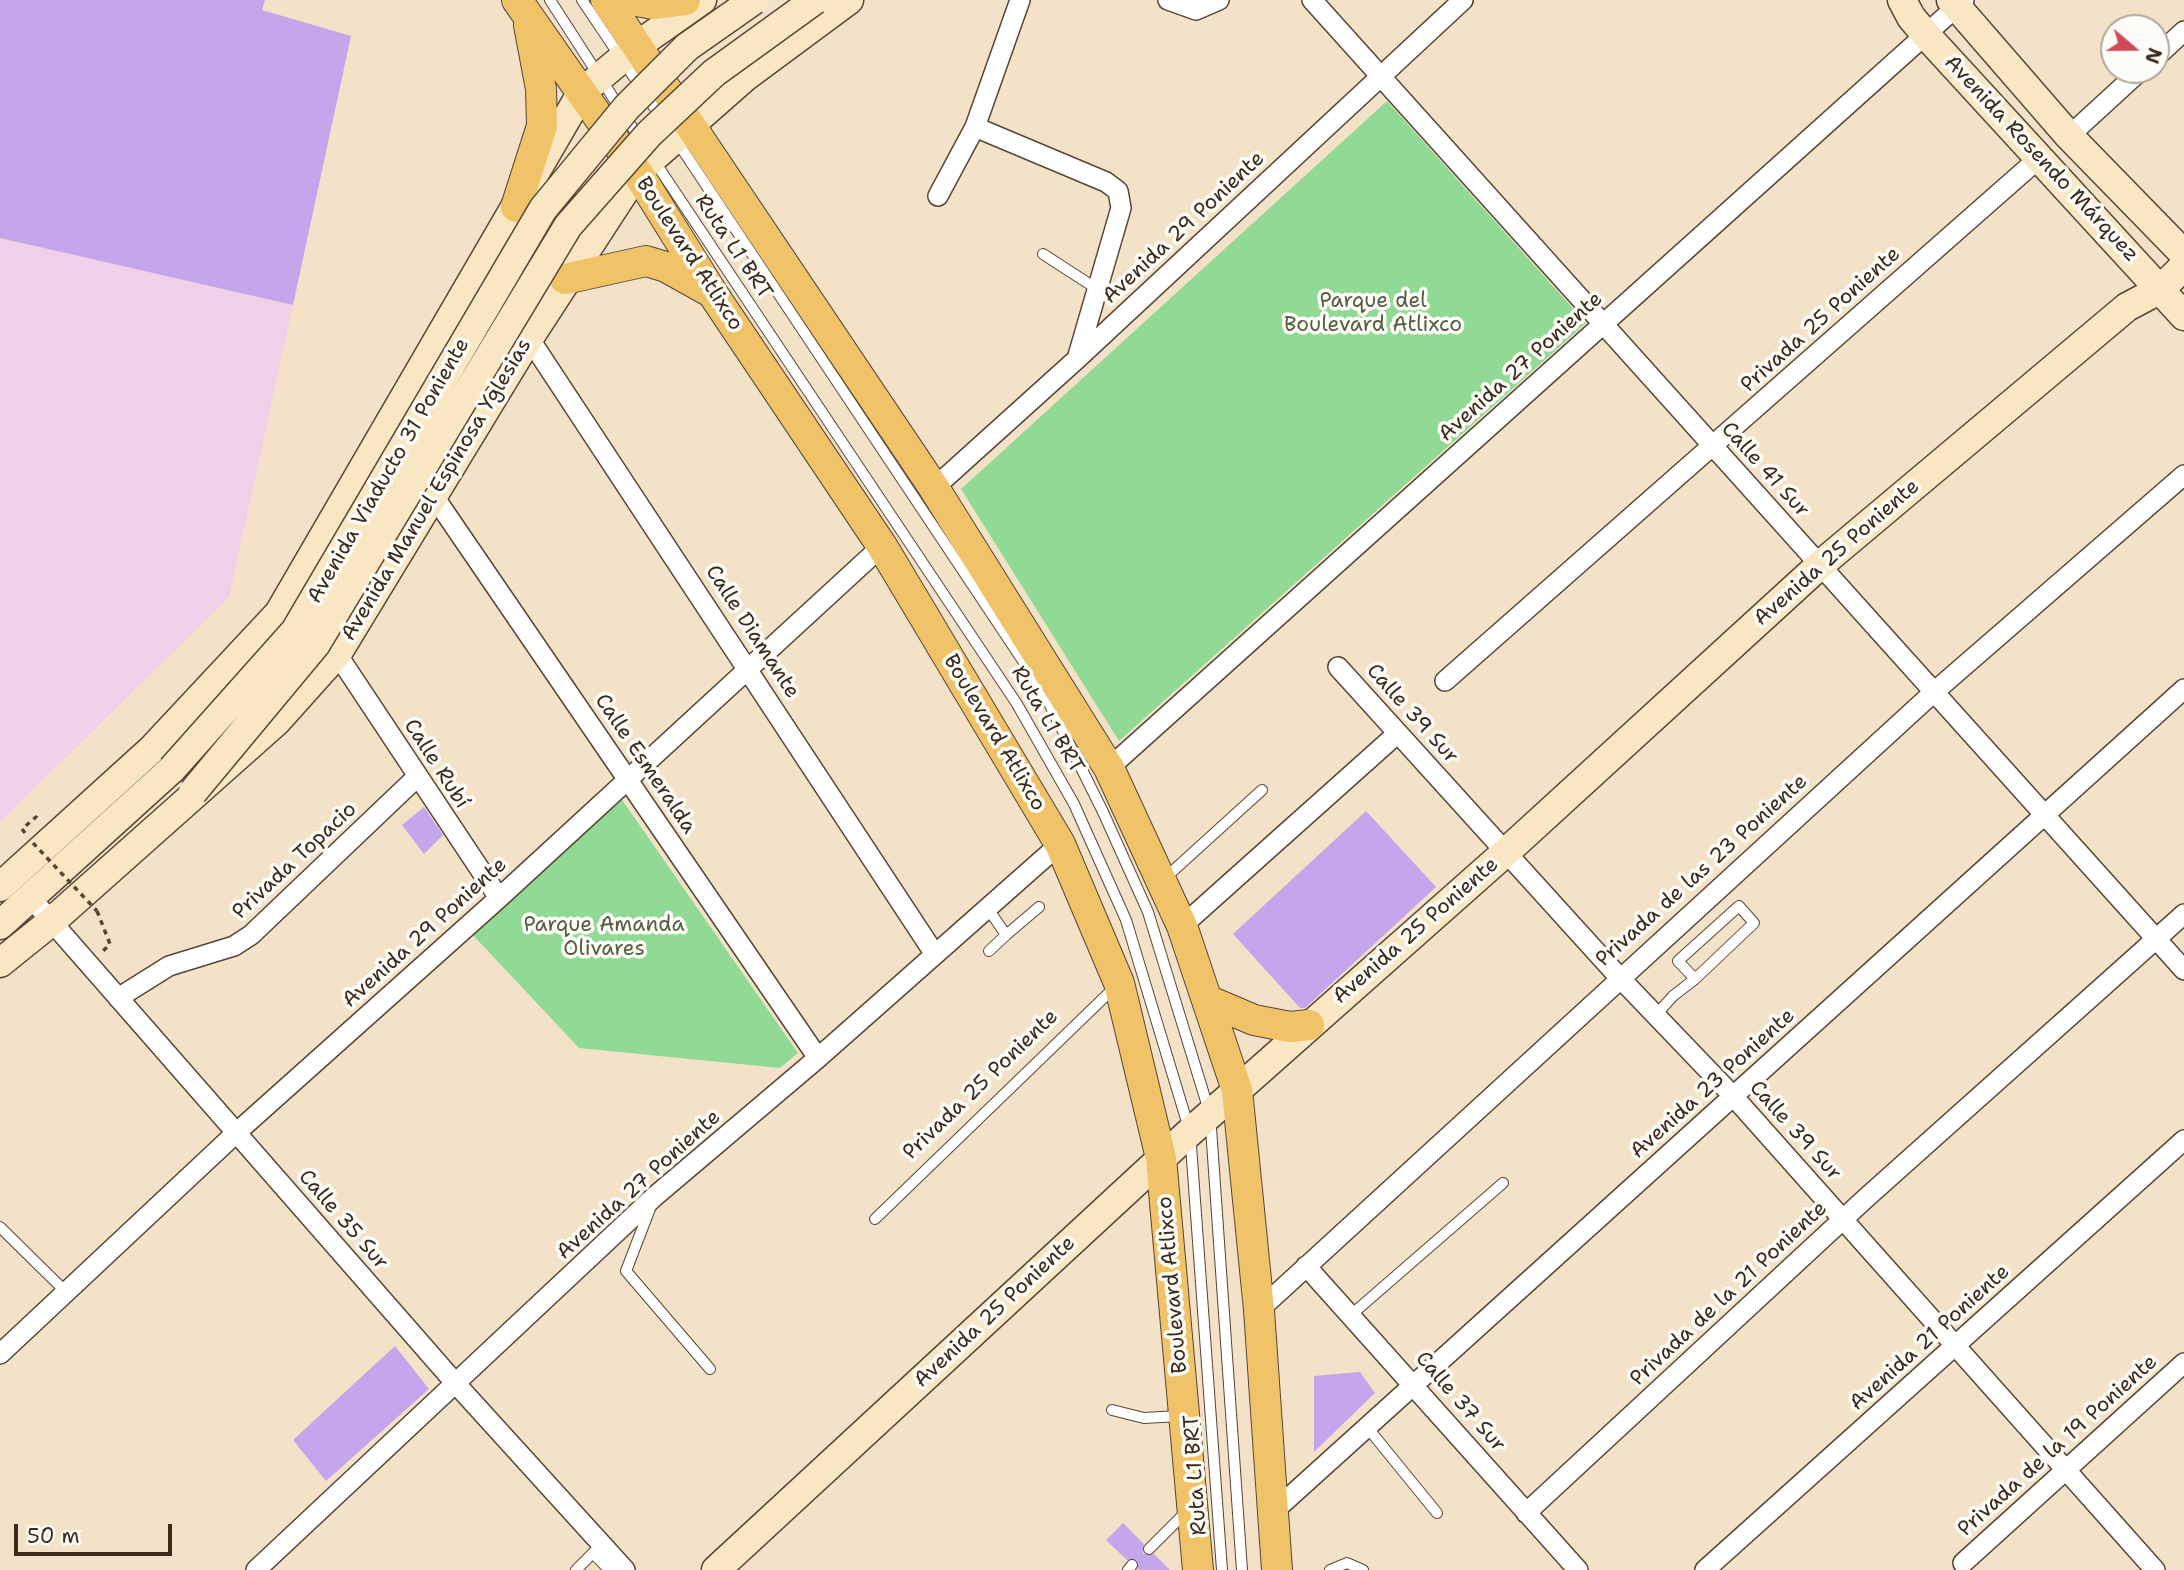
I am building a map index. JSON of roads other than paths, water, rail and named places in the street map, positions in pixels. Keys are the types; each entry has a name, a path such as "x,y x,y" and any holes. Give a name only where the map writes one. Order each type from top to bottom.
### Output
{"main road":[{"path":"606,0 630,52 683,131 934,488 1108,768 1182,926 1237,1090 1259,1310 1277,1570"},
{"path":"631,0 676,4 685,0"},
{"path":"0,887 152,749 279,613 474,278 591,85 630,52 702,0"},
{"name":"Avenida Viaducto 31 Poniente","path":"0,925 172,769 295,631 542,209 627,107 687,47 754,0"},
{"name":"Avenida Viaducto 31 Poniente","path":"193,792 316,644 568,226 649,134 714,73 815,0"},
{"name":"Avenida Manuel Espinosa Yglesias","path":"0,962 51,922 193,792 276,721 337,654 565,279 644,165 746,77 849,0"},
{"name":"Avenida Rosendo Márquez","path":"1902,0 1911,17 1926,35 2184,316"},
{"name":"Avenida Rosendo Márquez","path":"1957,3 2069,136 2182,250"},
{"path":"516,207 542,125 541,89 531,5"},
{"name":"Boulevard Atlixco","path":"531,5 591,85 644,165 713,294 882,546 1060,844 1119,982 1161,1158 1198,1570"},
{"name":"Avenida 25 Poniente","path":"716,1570 1161,1158 1506,852 1820,565 2127,307 2155,282 2182,250"},
{"path":"565,279 646,261 666,267 713,294"},
{"path":"474,278 529,338"},
{"path":"1207,1000 1254,1020 1290,1027 1309,1026"}],"street":[{"path":"938,196 975,127 1020,0"},
{"path":"1168,0 1196,10 1219,0"},
{"name":"Calle 41 Sur","path":"1312,0 2184,970"},
{"name":"Avenida 29 Poniente","path":"934,488 1077,359 1463,0"},
{"name":"Avenida 27 Poniente","path":"1108,768 1926,35 1957,3"},
{"path":"2170,44 2184,31"},
{"path":"2069,136 2126,84"},
{"path":"975,127 1106,182 1118,191 1121,208 1077,359"},
{"name":"Privada 25 Poniente","path":"1445,681 2038,159"},
{"name":"Calle Diamante","path":"529,338 749,668 934,953"},
{"name":"Privada de las 23 Poniente","path":"1259,1310 1619,977 1934,692 2184,475"},
{"name":"Calle Esmeralda","path":"433,495 818,1058"},
{"name":"Avenida 29 Poniente","path":"0,1354 236,1133 499,898 882,546"},
{"name":"Calle Rubí","path":"337,654 499,898"},
{"name":"Calle 39 Sur","path":"1338,667 1619,977 1733,1096 1844,1218 2068,1468 2155,1570"},
{"name":"Avenida 23 Poniente","path":"1273,1512 2184,689"},
{"path":"1182,926 1398,733"},
{"name":"Privada Topacio","path":"118,998 169,966 234,946 251,935 417,777"},
{"name":"Avenida 27 Poniente","path":"256,1570 457,1385 654,1197 818,1058 1060,844"},
{"name":"Calle 35 Sur","path":"30,898 457,1385 597,1549 625,1570"},
{"name":"Privada de la 21 Poniente","path":"1526,1513 1844,1218 2184,914"},
{"name":"Avenida 21 Poniente","path":"1705,1570 2184,1140"},
{"name":"Calle 37 Sur","path":"1306,1266 1578,1570"},
{"name":"Privada de la 19 Poniente","path":"1963,1563 2184,1363"}],"lane":[{"path":"582,0 630,52"},
{"name":"Ruta L1 BRT","path":"683,131 1042,691 1104,812 1148,912 1200,1123 1242,1570"},
{"name":"Ruta L1 BRT","path":"644,165 1010,693 1074,804 1126,920 1200,1123 1222,1570"},
{"path":"1043,254 1097,289"},
{"path":"1161,882 1262,790"},
{"path":"989,951 1039,906"},
{"path":"1656,1015 1695,979 1754,923 1739,906 1678,961 1695,979"},
{"path":"987,907 1006,935"},
{"name":"Privada 25 Poniente","path":"875,1219 1119,982"},
{"path":"1350,1315 1503,1184"},
{"path":"654,1197 626,1271 710,1369"},
{"path":"0,1227 66,1292"},
{"path":"1112,1410 1144,1418 1184,1416"},
{"path":"1367,1427 1437,1513"},
{"path":"1149,1549 1192,1506"},
{"path":"576,1570 597,1549 609,1570"},
{"path":"1331,1570 1347,1563 1363,1570"}],"park label":[{"name":"Parque del Boulevard Atlixco","path":"1373,314"},
{"name":"Parque Amanda Olivares","path":"604,938"}]}
